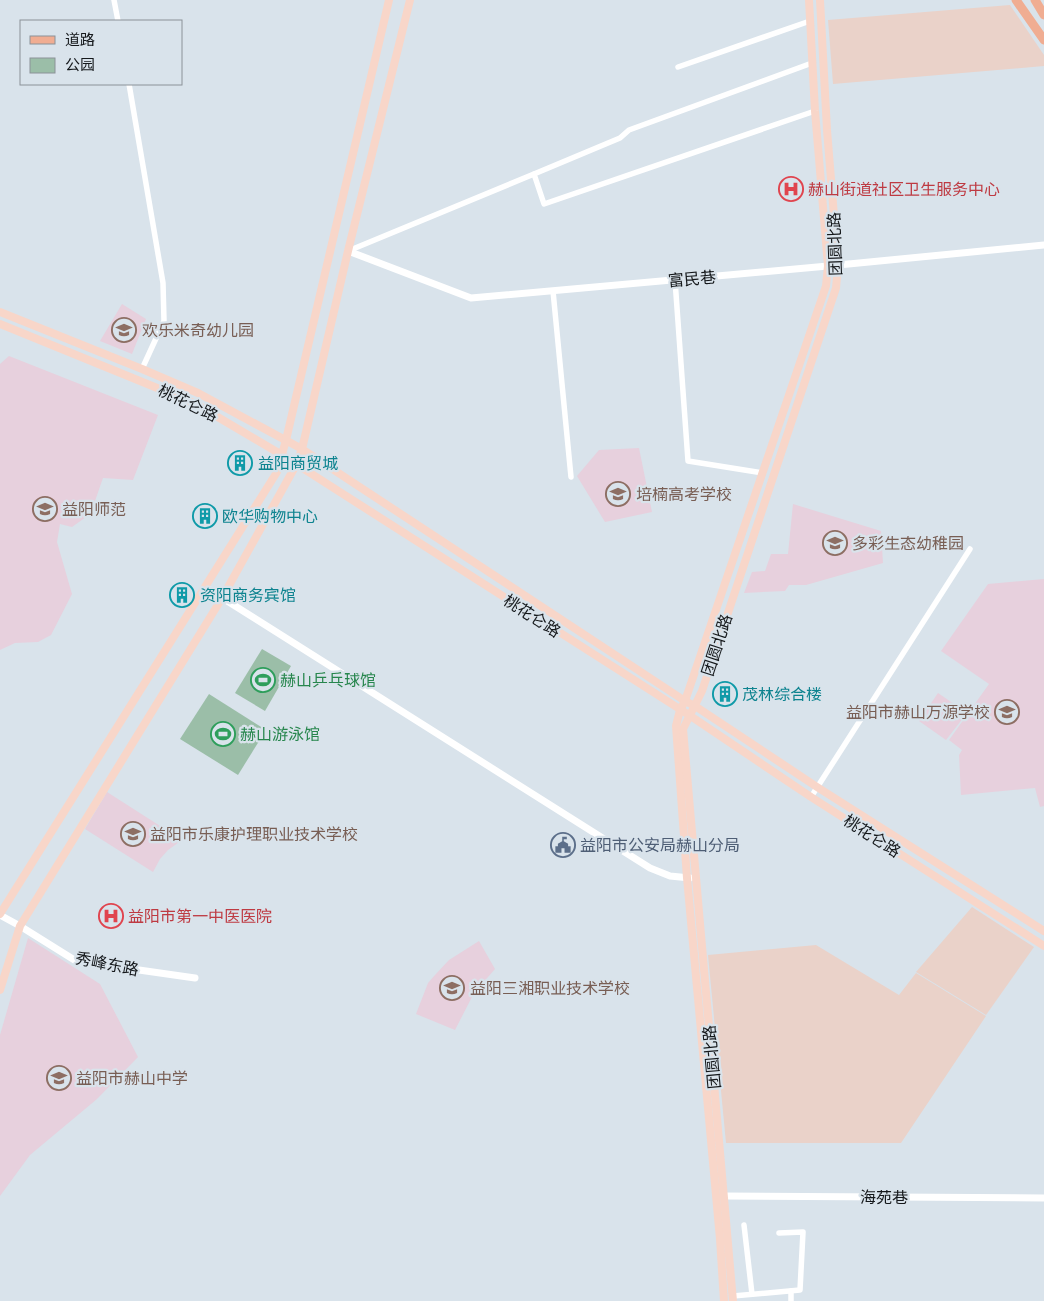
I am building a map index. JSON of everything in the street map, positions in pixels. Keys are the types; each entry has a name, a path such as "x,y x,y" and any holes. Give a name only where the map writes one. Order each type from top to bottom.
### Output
{"main road":[{"path":"0,915 276,472 286,440 389,0"},
{"path":"0,990 20,926 222,598 296,465 302,449 348,251 410,0"},
{"name":"团圆北路","path":"724,1301 687,878 676,726 826,286 828,266 815,111 809,0"},
{"name":"团圆北路","path":"733,1298 683,729 702,691 836,288 838,266 820,0"},
{"path":"1016,0 1044,40"},
{"path":"1035,0 1044,15"},
{"name":"桃花仑路","path":"0,312 198,393 302,449 817,787 1044,931"},
{"name":"桃花仑路","path":"0,324 194,403 282,455 689,715 811,797 1044,946"}],"street":[{"path":"114,0 118,20"},
{"path":"678,67 810,21"},
{"path":"348,251 620,138 629,130 812,62"},
{"path":"129,85 163,283 164,321 142,369"},
{"path":"534,174 544,204 815,111"},
{"name":"富民巷","path":"348,251 471,298 838,266 1044,244"},
{"path":"675,280 688,461 763,472"},
{"path":"553,291 571,477"},
{"path":"811,797 970,549"},
{"path":"205,586 650,868 670,876 696,878"},
{"name":"秀峰东路","path":"0,915 76,961 195,978"},
{"name":"海苑巷","path":"724,1196 1044,1198"},
{"path":"744,1225 752,1294"},
{"path":"733,1298 752,1294 800,1290 803,1232 779,1233"},
{"path":"791,1291 791,1301"}],"shaded area":[{"path":"1010,5 1044,55 1044,66 833,84 828,20"},
{"name":"欢乐米奇幼儿园","path":"122,304 146,319 132,354 100,341"},
{"name":"益阳师范","path":"9,356 158,415 133,480 103,478 95,501 86,517 72,527 60,524 57,542 72,594 51,635 38,642 15,643 0,650 0,364"},
{"name":"培楠高考学校","path":"639,448 652,512 605,522 577,476 599,450"},
{"name":"多彩生态幼稚园","path":"793,504 881,531 883,563 806,585 789,585 785,591 744,593 752,572 765,571 771,554 788,554"},
{"name":"益阳市赫山万源学校","path":"1044,579 1044,806 1040,807 1035,788 961,795 959,755 962,750 949,740 989,684 941,651 988,584"},
{"path":"938,693 967,713 946,740 919,721"},
{"name":"益阳市乐康护理职业技术学校","path":"107,792 182,840 168,850 160,859 153,872 85,829"},
{"path":"972,907 1034,947 986,1015 916,972"},
{"name":"益阳市赫山中学","path":"28,938 100,984 138,1057 97,1099 30,1155 0,1196 0,1035"},
{"name":"益阳三湘职业技术学校","path":"479,941 495,969 474,993 455,1030 416,1014 428,983 449,960"},
{"path":"816,945 899,995 916,973 986,1016 901,1143 726,1143 708,955"}],"green space":[{"name":"赫山乒乓球馆","path":"262,649 291,666 265,711 235,693"},
{"name":"赫山游泳馆","path":"209,694 266,730 238,775 180,739"}],"place":[{"name":"赫山街道社区卫生服务中心","path":"791,189"},
{"name":"欢乐米奇幼儿园","path":"124,330"},
{"name":"益阳商贸城","path":"240,463"},
{"name":"培楠高考学校","path":"618,494"},
{"name":"益阳师范","path":"45,509"},
{"name":"欧华购物中心","path":"205,516"},
{"name":"多彩生态幼稚园","path":"835,543"},
{"name":"资阳商务宾馆","path":"182,595"},
{"name":"赫山乒乓球馆","path":"263,680"},
{"name":"茂林综合楼","path":"725,694"},
{"name":"益阳市赫山万源学校","path":"1007,712"},
{"name":"赫山游泳馆","path":"223,734"},
{"name":"益阳市乐康护理职业技术学校","path":"133,834"},
{"name":"益阳市公安局赫山分局","path":"563,845"},
{"name":"益阳市第一中医医院","path":"111,916"},
{"name":"益阳三湘职业技术学校","path":"452,988"},
{"name":"益阳市赫山中学","path":"59,1078"}]}
